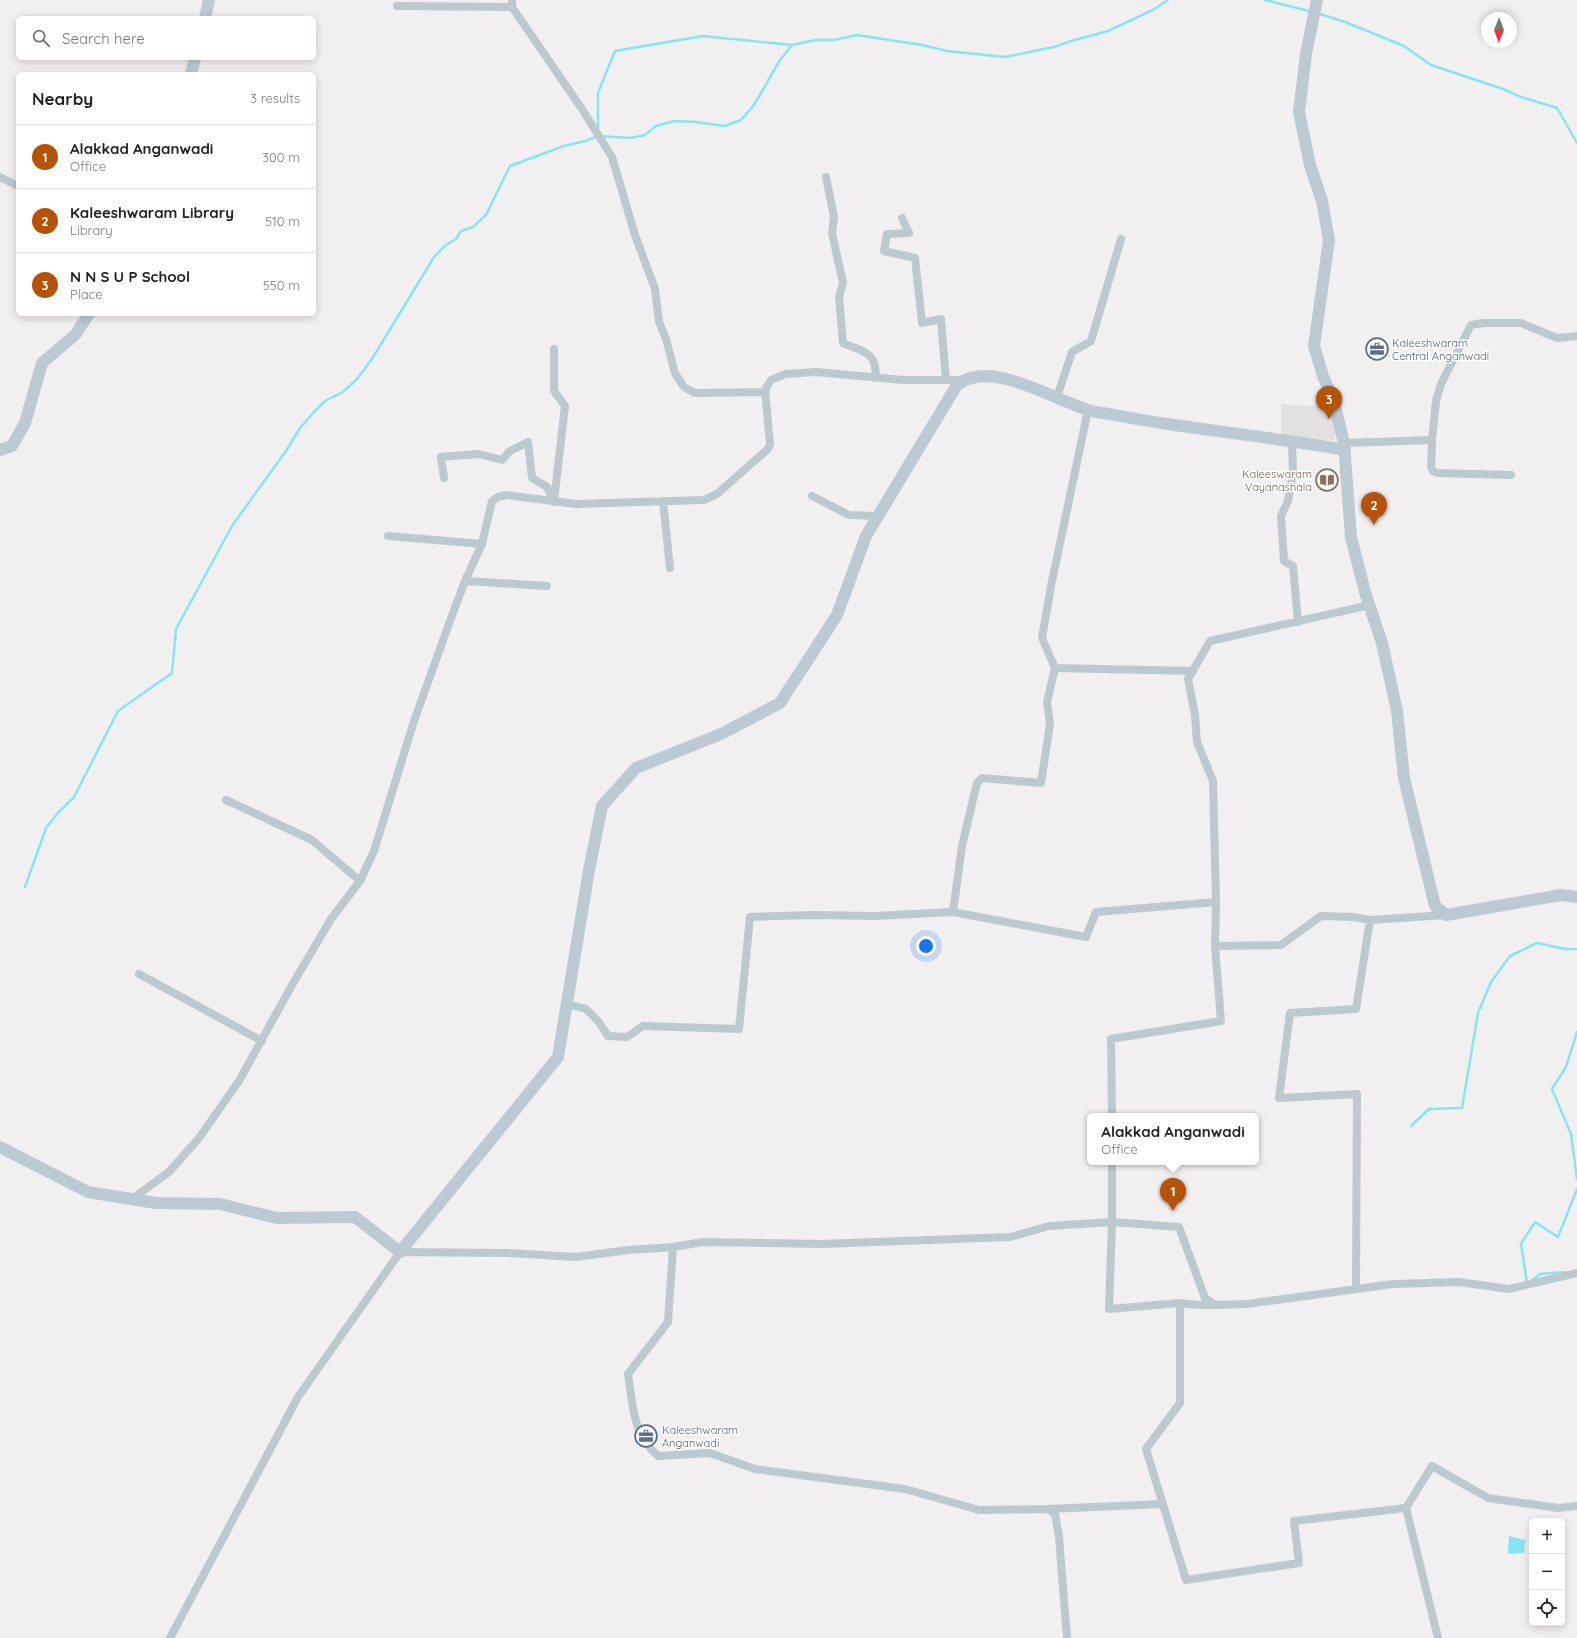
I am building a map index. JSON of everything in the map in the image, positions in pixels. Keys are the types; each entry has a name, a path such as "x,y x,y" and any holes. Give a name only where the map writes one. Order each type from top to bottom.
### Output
{"street":[{"path":"205,16 209,0"},
{"path":"1318,0 1306,54 1299,112 1310,165 1322,201 1329,240 1314,346 1334,402 1344,446 1351,537 1382,643 1397,711 1404,778 1435,906 1446,915"},
{"path":"397,6 512,4 612,157 635,235 655,289 659,322 666,339 675,373 684,387 695,393 766,392"},
{"path":"192,72 194,60"},
{"path":"0,177 16,185"},
{"path":"826,177 834,217 832,233 843,283 839,297 843,343 870,354 876,365 876,378"},
{"path":"902,218 909,233 888,234 884,250 915,258 922,323 941,319 946,380"},
{"path":"1057,397 1072,352 1091,341 1121,239"},
{"path":"0,450 12,446 25,423 42,363 75,335 88,316"},
{"path":"1512,475 1437,473 1433,471 1431,467 1432,440 1437,394 1441,384 1471,325 1483,323 1520,323 1557,338 1577,336"},
{"path":"554,349 554,391 564,406 554,502"},
{"path":"132,1199 169,1172 199,1138 239,1081 310,953 331,919 360,881 374,851 414,721 465,581 482,544 492,501 498,497 506,495 554,502 595,504 709,499 717,494 766,452 770,444 765,390 771,380 786,374 816,372 903,380 962,380 970,377 982,376 1000,378 1028,384 1088,410 1146,421 1292,442 1344,446 1432,440"},
{"path":"170,1638 298,1397 400,1252 558,1057 602,806 636,768 720,734 780,703 837,615 866,536 957,385 962,380"},
{"path":"953,912 962,846 977,783 982,778 1041,783 1050,724 1047,702 1055,668 1042,638 1088,410"},
{"path":"444,478 441,457 479,454 502,460 510,451 528,442 532,478 547,487 554,502"},
{"path":"1292,442 1292,480 1288,501 1281,516 1284,561 1293,566 1298,622"},
{"path":"812,496 849,515 879,516"},
{"path":"663,501 670,568"},
{"path":"388,536 482,544"},
{"path":"465,581 547,586"},
{"path":"1112,1113 1111,1039 1221,1021 1215,946 1216,902 1213,781 1197,742 1195,715 1188,678 1210,641 1370,605"},
{"path":"1055,668 1193,671"},
{"path":"226,800 312,840 360,881"},
{"path":"1215,946 1281,945 1321,916 1353,917 1370,920 1446,915 1561,895 1577,896"},
{"path":"567,1004 586,1009 598,1021 608,1036 627,1037 643,1026 739,1029 750,917 812,915 875,916 953,912 1086,937 1096,912 1216,902"},
{"path":"1356,1289 1357,1094 1278,1098 1290,1013 1356,1009 1370,920"},
{"path":"139,974 262,1041"},
{"path":"0,1147 88,1192 156,1203 220,1204 277,1218 355,1218 400,1252 509,1253 576,1257 628,1250 673,1247 703,1242 821,1244 1010,1237 1049,1226 1112,1222 1179,1227 1205,1298 1216,1305"},
{"path":"1112,1165 1109,1309 1180,1303 1199,1306 1247,1304 1393,1284 1459,1282 1509,1289 1577,1273"},
{"path":"673,1247 668,1322 628,1374 636,1424 647,1446 658,1456 710,1453 755,1469 905,1489 979,1510 1048,1509 1163,1504"},
{"path":"1180,1303 1180,1403 1146,1449 1186,1580 1299,1563 1294,1521 1406,1508"},
{"path":"1438,1638 1406,1508 1432,1466 1488,1498 1558,1508 1577,1506"},
{"path":"1048,1509 1055,1514 1059,1537 1067,1638"}],"shaded area":[{"path":"1281,404 1335,407 1335,440 1282,440"}],"water":[{"path":"1509,1536 1525,1540 1524,1553 1508,1554"}],"waterway":[{"path":"25,887 46,828 57,814 74,797 118,711 172,673 176,629 232,526 286,451 300,428 325,401 343,392 357,379 372,359 434,257 446,245 456,239 461,231 473,227 486,215 510,166 564,146 598,136 631,138 645,135 656,126 674,121 725,126 741,120 754,105 780,60 792,45 816,40 834,40 857,35 922,45 947,51 1005,57 1054,47 1108,31 1153,10 1168,0"},
{"path":"1265,0 1309,11"},
{"path":"1320,14 1345,22 1404,46 1431,65 1503,89 1521,97 1557,108 1577,143"},
{"path":"598,129 598,93 615,51 703,36 792,45"},
{"path":"1411,1126 1429,1109 1462,1108 1478,1013 1491,982 1510,956 1537,943 1565,949 1577,949"},
{"path":"1577,1032 1566,1067 1552,1089 1571,1134 1577,1179"},
{"path":"1527,1283 1521,1244 1535,1222 1558,1237 1577,1189"},
{"path":"1533,1280 1540,1274 1564,1272"}],"place":[{"name":"Kaleeshwaram Central Anganwadi","path":"1377,349"},
{"name":"N N S U P School","path":"1329,419"},
{"name":"Kaleeswaram Vayanashala","path":"1327,480"},
{"name":"Kaleeshwaram Library","path":"1374,525"},
{"name":"Alakkad Anganwadi","path":"1173,1211"},
{"name":"Kaleeshwaram Anganwadi","path":"646,1436"}]}
